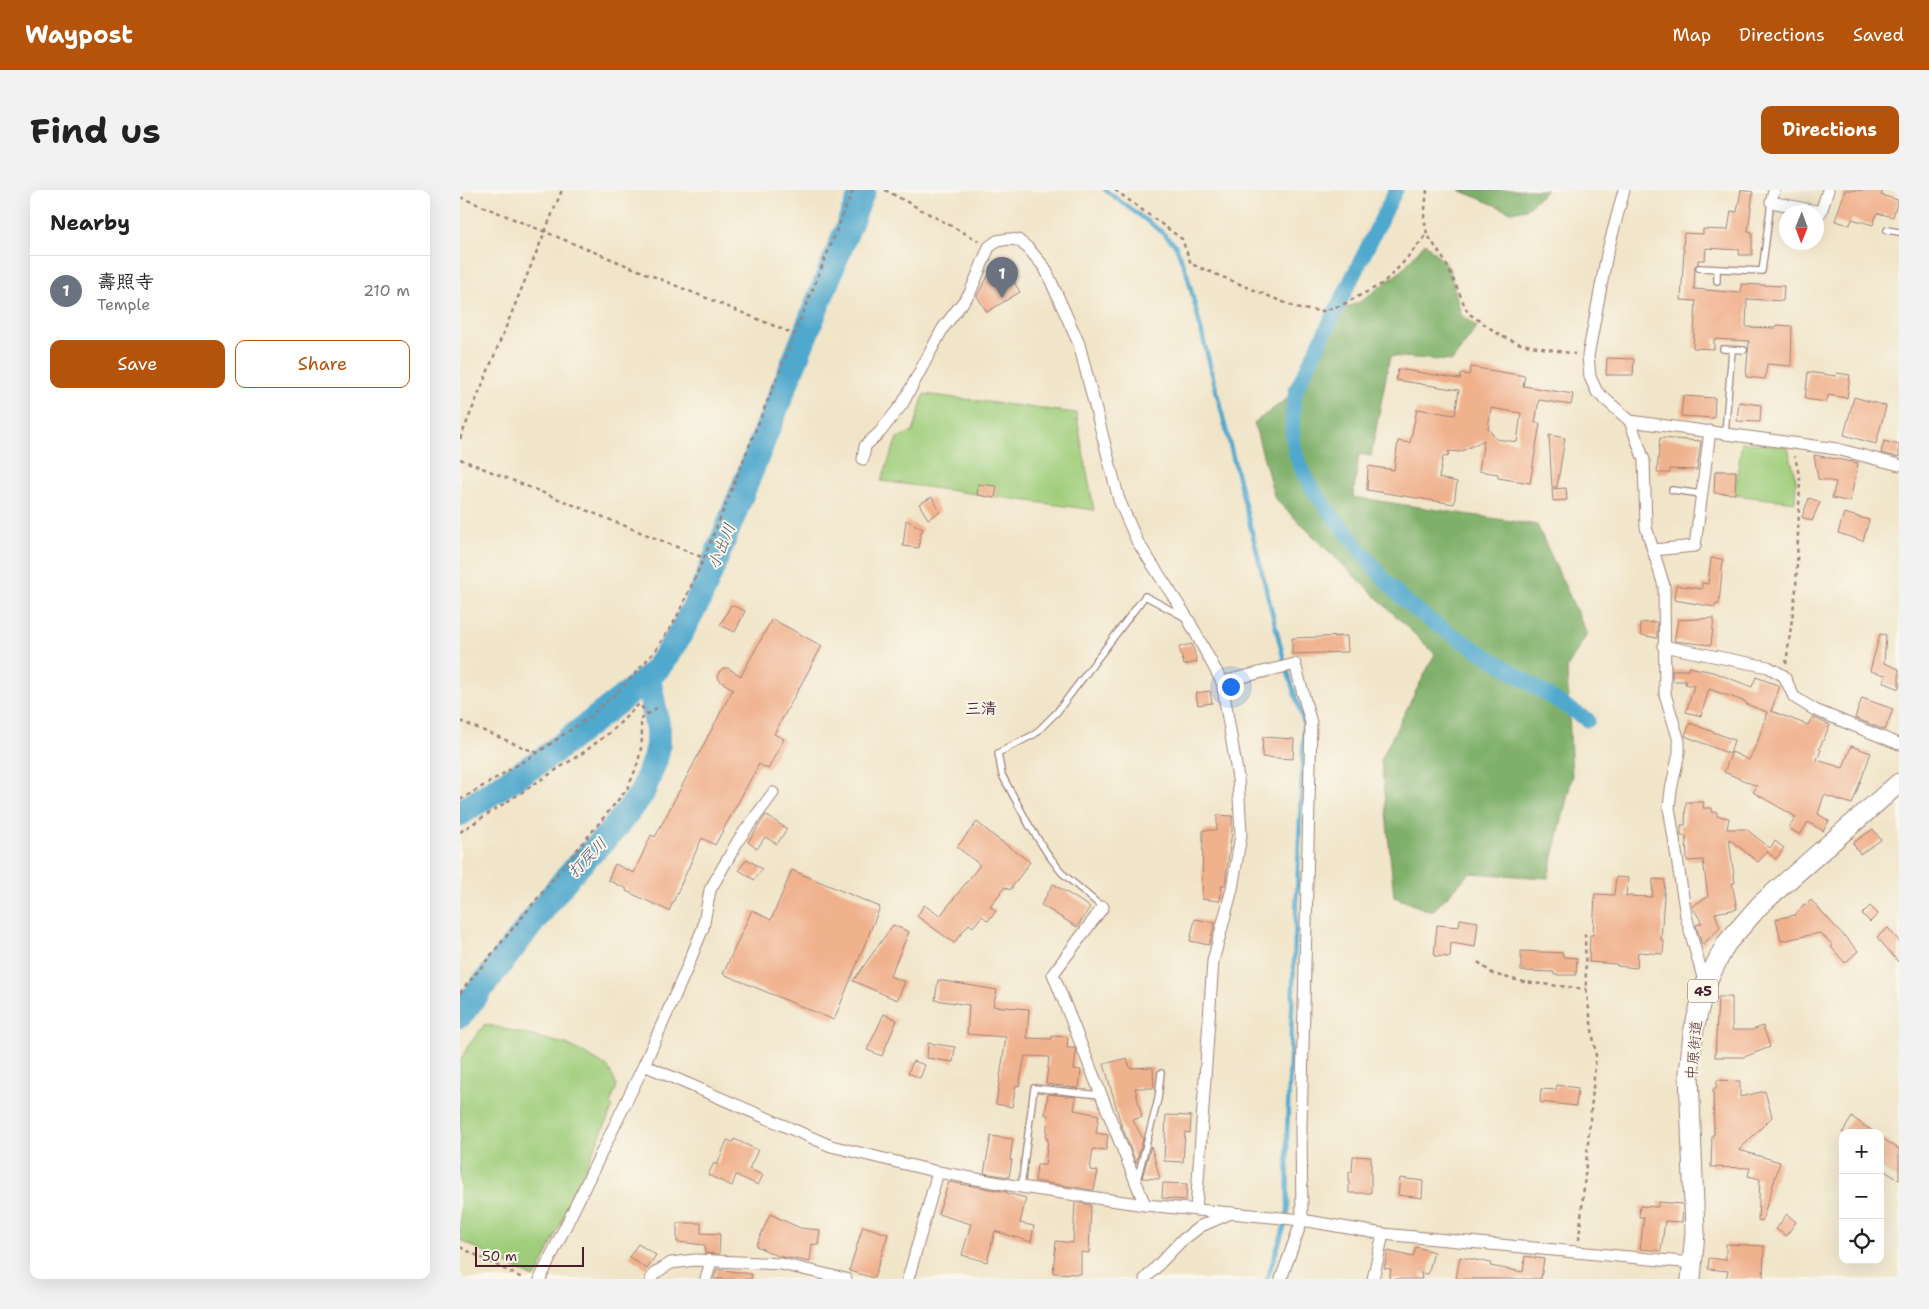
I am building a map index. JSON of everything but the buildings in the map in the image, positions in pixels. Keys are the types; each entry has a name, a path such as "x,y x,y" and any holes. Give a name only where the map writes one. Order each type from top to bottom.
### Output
{"main road":[{"name":"中原街道","path":"1692,1271 1695,1232 1690,1074 1693,1033 1705,985 1726,944 1760,905 1899,783"}],"street":[{"path":"1624,190 1607,254 1588,356 1590,377 1598,392 1630,421 1644,460 1646,527 1664,586 1663,646 1665,694 1679,740 1679,753 1669,807 1686,916 1705,985"},
{"path":"1772,196 1821,212 1828,190"},
{"path":"863,459 865,446 880,432 904,403 943,328 970,293 990,246 997,241 1018,240 1028,248 1045,268 1079,344 1118,500 1137,541 1188,619 1222,682 1238,778 1241,835 1232,889 1213,960 1196,1210"},
{"path":"1630,421 1837,449 1899,465"},
{"path":"1653,550 1695,546 1710,431"},
{"path":"1663,646 1768,667 1784,676 1794,697 1815,710 1899,744"},
{"path":"1222,682 1295,664 1311,723 1301,1127 1292,1219 1281,1279"},
{"path":"540,1279 644,1065 684,975 703,928 710,890 739,839 773,792"},
{"path":"1102,908 1053,974 1144,1205"},
{"path":"644,1065 831,1146 938,1172 1021,1188 1144,1205 1292,1219 1383,1234 1578,1252 1692,1271"},
{"path":"908,1279 938,1172"},
{"path":"1145,1279 1180,1242 1201,1226 1231,1213"},
{"path":"1373,1279 1383,1234"},
{"path":"651,1279 655,1273 671,1263 694,1260 781,1264 846,1279"},
{"path":"706,1279 711,1261"}],"lane":[{"path":"1699,268 1762,271 1772,196"},
{"path":"1887,230 1899,232"},
{"path":"1717,269 1717,280"},
{"path":"1723,349 1744,350"},
{"path":"1725,433 1732,350"},
{"path":"1672,490 1702,494"},
{"path":"1102,908 1062,873 1046,852 1002,775 998,753 1035,734 1056,712 1145,596 1188,619"},
{"path":"1136,1182 1158,1099 1161,1073"},
{"path":"1021,1188 1034,1088 1100,1095"}],"path":[{"path":"460,439 562,190"},
{"path":"460,800 537,753 589,717 622,688 655,651 676,619 704,558 853,190"},
{"path":"885,190 990,246"},
{"path":"1115,190 1182,239 1191,264 1300,309 1327,310 1342,306 1382,284 1427,234"},
{"path":"1427,190 1424,218 1427,234 1446,264 1468,313 1503,337 1521,344 1588,356"},
{"path":"460,197 794,334"},
{"path":"1784,676 1797,569 1800,480 1793,442"},
{"path":"460,459 704,558"},
{"path":"460,832 584,752 613,730 639,704 648,712"},
{"path":"460,993 627,789 634,774 641,748 642,733 640,720 648,712 659,706"},
{"path":"460,721 537,753"},
{"path":"1578,1252 1596,1056 1586,989 1585,933"},
{"path":"1478,962 1493,974 1524,982 1586,989"},
{"path":"460,1246 524,1279"}],"green space":[{"path":"1459,190 1547,190 1526,209 1511,212"},
{"path":"1425,243 1449,267 1461,315 1477,327 1452,361 1390,356 1371,456 1359,454 1353,497 1537,525 1587,634 1567,668 1572,777 1548,878 1470,873 1432,912 1394,897 1381,759 1435,654 1275,499 1254,423 1300,389 1340,310 1360,302 1401,271"},
{"path":"924,394 1076,413 1094,510 881,481 897,438 913,432"},
{"path":"1742,442 1788,447 1796,480 1795,502 1734,495"},
{"path":"485,1024 569,1045 608,1067 617,1086 610,1104 613,1107 538,1274 534,1278 460,1240 460,1061 468,1046"}],"waterway":[{"name":"小出川","path":"460,813 548,756 648,678 659,666 677,639 697,603 707,580 863,190"},
{"path":"1105,190 1162,232 1176,246 1187,274 1284,660 1304,723 1287,1131 1288,1210 1267,1279"},
{"path":"1396,190 1296,390 1292,434 1295,452 1301,469 1320,500 1373,566 1401,597 1422,615 1588,720"},
{"name":"打戻川","path":"460,1015 569,875 614,829 642,793 655,759 658,745 658,730 648,678"}],"place":[{"name":"壽照寺","path":"1002,298"}],"district":[{"name":"三清","path":"981,708"}]}
